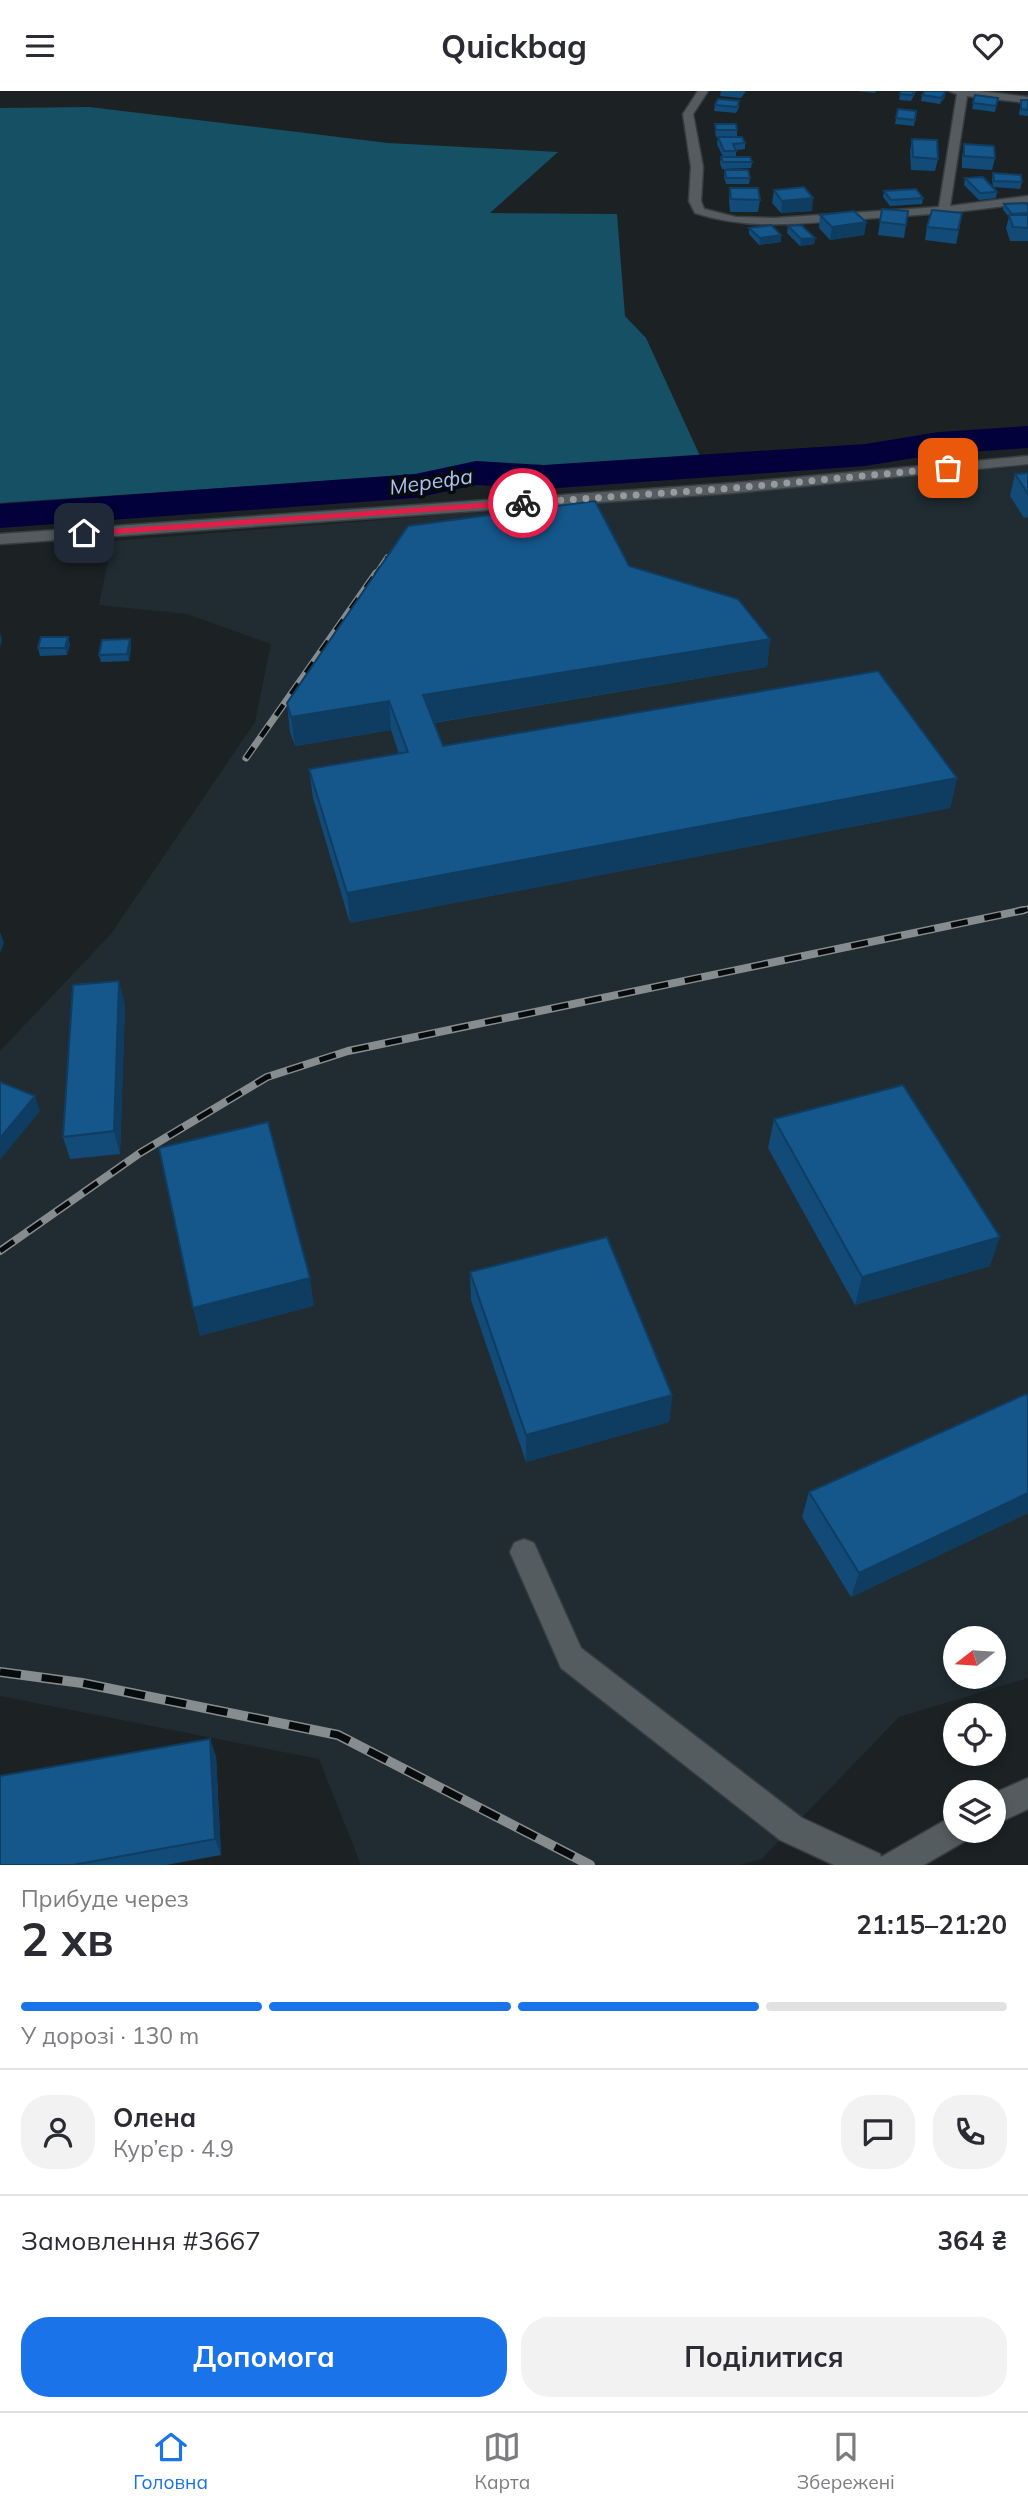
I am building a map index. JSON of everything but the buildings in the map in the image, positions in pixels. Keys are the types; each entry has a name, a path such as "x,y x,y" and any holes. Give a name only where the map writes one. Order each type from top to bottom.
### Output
{"street":[{"path":"703,91 688,114 697,167 695,201 699,211 720,219 745,222 944,210 1028,199"},
{"path":"944,210 960,91 1028,100"},
{"path":"0,539 720,489 1028,460"},
{"path":"524,1552 571,1658 791,1829 869,1865"},
{"path":"1006,1803 1028,1793"},
{"path":"894,1865 943,1837"}],"shaded area":[{"path":"89,107 388,143 558,152 490,213 617,214 625,316 646,338 700,456 0,503 0,108"},
{"path":"1028,466 1028,1678 1006,1685 1006,1626 943,1626 943,1689 992,1689 899,1717 762,1859 739,1865 361,1865 319,1759 0,1696 0,1051 111,934 255,722 271,644 187,614 99,605 112,541 768,490"}],"waterway":[{"name":"Мерефа","path":"0,516 415,486 476,473 544,477 865,455 939,443 1028,437"}],"railway":[{"path":"375,575 387,557"},
{"path":"246,758 376,573"},
{"path":"1021,911 1028,909"},
{"path":"0,1251 140,1153 267,1077 348,1051 1021,911"},
{"path":"1015,912 1021,911"},
{"path":"0,1672 82,1683 338,1735 590,1865"}],"way so far":[{"path":"523,503 734,488 948,468"}],"route":[{"path":"84,533 523,503"}]}
